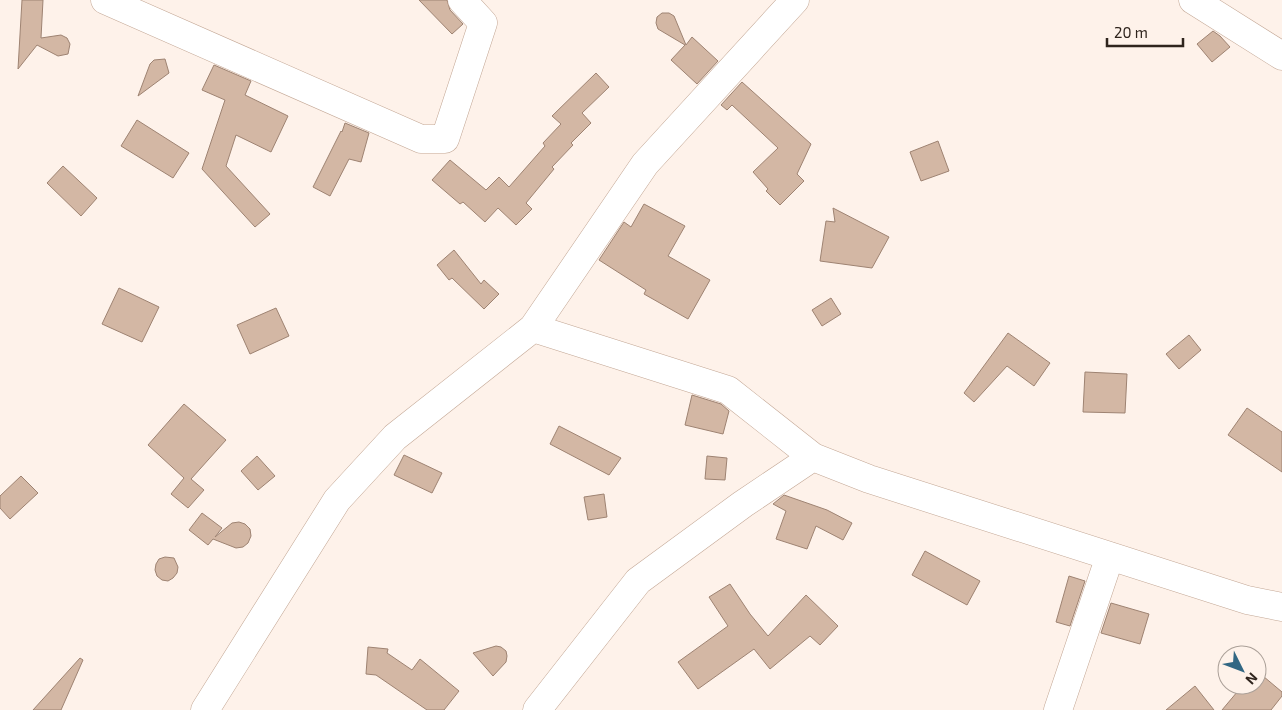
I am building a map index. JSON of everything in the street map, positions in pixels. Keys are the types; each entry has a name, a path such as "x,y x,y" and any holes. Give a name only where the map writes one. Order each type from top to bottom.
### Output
{"street":[{"path":"105,0 421,140 445,139 489,11 462,0"},
{"path":"205,710 336,500 395,437 533,328 645,164 795,0"},
{"path":"1193,0 1282,56"},
{"path":"533,328 728,390 813,457 870,479 1247,600 1282,607"},
{"path":"537,710 638,581 743,504 813,457"},
{"path":"1058,710 1110,556"}],"building":[{"path":"22,0 43,0 41,38 61,35 67,38 70,44 68,54 58,56 37,45 18,69"},
{"path":"419,0 447,0 450,10 463,24 452,34"},
{"path":"662,13 669,13 674,16 686,45 692,37 718,61 697,84 671,60 685,45 658,29 657,17"},
{"path":"1213,31 1230,47 1212,62 1197,44"},
{"path":"165,59 169,73 138,96 150,64 154,60"},
{"path":"214,65 251,81 245,95 288,116 271,152 236,135 226,166 270,214 255,227 202,169 225,100 202,90"},
{"path":"596,73 609,87 582,113 591,123 571,143 573,145 552,167 554,169 526,203 532,209 516,225 498,208 485,222 463,202 460,204 432,180 450,160 486,190 499,177 509,187 545,146 543,143 561,124 552,116"},
{"path":"742,82 811,144 797,174 804,181 780,205 766,191 768,189 753,172 778,148 732,105 727,110 721,105"},
{"path":"137,120 189,153 173,178 121,146"},
{"path":"345,123 369,133 361,162 349,159 330,196 313,187"},
{"path":"938,141 949,171 921,181 910,152"},
{"path":"63,166 97,198 81,216 47,183"},
{"path":"644,204 685,226 668,256 710,280 688,319 644,294 646,290 599,260 624,222 631,227"},
{"path":"833,208 889,237 872,268 820,261 826,221 835,222"},
{"path":"454,250 481,284 484,280 499,294 484,309 452,278 449,280 437,265"},
{"path":"119,288 159,307 142,342 102,324"},
{"path":"831,298 841,314 822,326 812,310"},
{"path":"276,308 289,336 250,354 237,325"},
{"path":"1008,333 1050,363 1034,386 1007,366 974,402 964,393"},
{"path":"1189,335 1201,350 1179,369 1166,354"},
{"path":"1085,372 1127,374 1125,413 1083,412"},
{"path":"692,395 721,404 729,411 723,434 685,425"},
{"path":"184,404 226,440 191,479 204,490 188,508 171,494 184,478 148,445"},
{"path":"1247,408 1282,432 1282,472 1228,435"},
{"path":"559,426 621,458 609,475 550,444"},
{"path":"404,455 442,473 432,493 394,475"},
{"path":"257,456 275,476 258,490 241,471"},
{"path":"707,456 727,458 725,480 705,479"},
{"path":"21,476 38,493 10,519 0,508 0,496"},
{"path":"604,494 607,517 588,520 584,497"},
{"path":"784,495 827,510 852,523 843,540 816,526 807,549 776,539 786,511 773,504"},
{"path":"202,513 222,528 215,537 232,523 239,522 245,524 250,529 251,536 248,543 243,547 236,548 213,539 208,545 189,530"},
{"path":"925,551 980,581 967,605 912,575"},
{"path":"165,557 174,558 178,567 177,573 168,581 162,580 157,576 155,570 159,559"},
{"path":"1069,576 1085,581 1070,626 1056,622"},
{"path":"730,584 750,614 768,636 806,595 838,626 820,645 810,636 770,669 754,649 698,689 678,662 728,626 709,597"},
{"path":"1111,603 1149,614 1140,644 1101,633"},
{"path":"496,646 506,651 507,656 506,662 493,676 473,653"},
{"path":"368,647 388,649 387,653 412,670 420,659 459,691 444,710 427,710 376,675 366,674"},
{"path":"80,658 83,660 61,710 33,710"},
{"path":"1267,679 1282,692 1282,696 1271,710 1222,710 1235,695 1267,695"},
{"path":"1195,686 1214,710 1166,710"}]}
